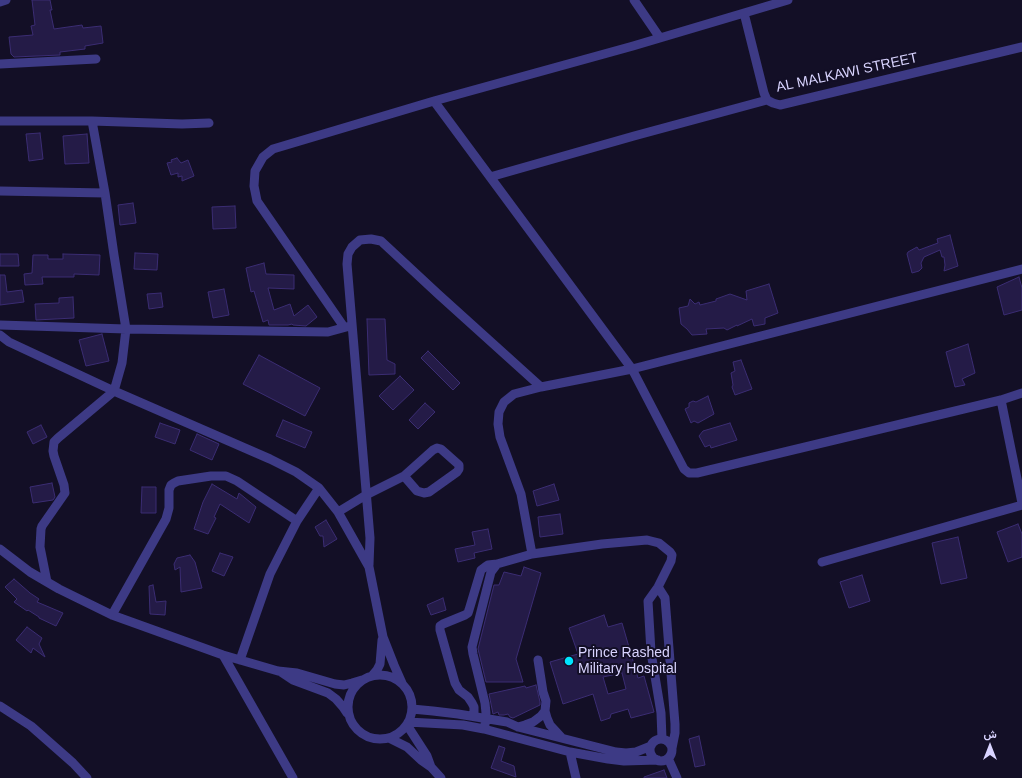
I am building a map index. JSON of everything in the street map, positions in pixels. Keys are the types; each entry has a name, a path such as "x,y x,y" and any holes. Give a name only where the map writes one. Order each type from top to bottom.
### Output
{"street":[{"path":"0,2 6,0"},
{"path":"634,0 660,38"},
{"path":"348,326 256,201 254,171 262,157 273,149 348,126 543,72 788,0"},
{"name":"AL MALKAWI STREET","path":"744,13 764,93 767,100 780,105 1022,47"},
{"path":"0,64 96,59"},
{"path":"490,177 767,100"},
{"path":"434,101 632,369 684,469 689,473 697,473 1001,400 1022,393"},
{"path":"0,121 92,121 182,124 209,123"},
{"path":"47,582 40,547 40,533 42,526 65,493 64,485 54,456 54,442 114,391 122,363 126,329 105,192 92,121"},
{"path":"0,191 105,192"},
{"path":"402,684 383,637 369,567 370,538 348,326 347,264 348,254 352,247 360,240 371,239 381,241 541,387"},
{"path":"532,554 521,494 500,437 498,424 499,412 504,402 514,394 541,387 632,369 1022,269"},
{"path":"0,325 126,329 328,332 348,326"},
{"path":"0,335 9,342 114,391 270,459 296,472 319,488 338,512 369,567"},
{"path":"822,562 1022,504 1001,400"},
{"path":"338,512 366,495 404,476 432,450 437,448 442,449 459,465 457,472 429,492 424,493 417,491 404,476"},
{"path":"112,615 166,519 169,490 171,485 174,483 210,476 226,476 237,481 297,521"},
{"path":"240,660 270,574 297,521 319,488"},
{"path":"474,716 474,707 472,703 468,697 459,690 455,683 440,626 468,613 481,570 488,565 497,564 532,554 602,544 647,540 659,543 672,555 671,561 658,587 648,601 651,652 661,713 662,739"},
{"path":"0,549 30,572 59,589 112,615 223,655 278,671 297,673 335,684 344,685 372,676 383,675 393,678 402,684 408,691 412,709 407,723 399,733 389,738 379,739 368,737 352,724 343,707 328,693 293,680 278,671"},
{"path":"484,729 485,703 472,647 491,572 497,564"},
{"path":"407,723 455,724 484,729 570,752 618,760 665,760 671,755 675,724 665,598 658,587"},
{"path":"372,676 380,664 383,637"},
{"path":"223,655 293,778"},
{"path":"538,660 543,692 546,701 545,711 550,724 562,738"},
{"path":"348,715 347,705 350,695 355,686 362,680"},
{"path":"0,706 31,726 73,763 87,778"},
{"path":"412,709 433,710 507,722 518,727 616,752 636,752 651,746"},
{"path":"518,727 533,722 545,711"},
{"path":"407,723 427,756 431,767"},
{"path":"389,738 398,741 407,747 431,767 441,778"},
{"path":"658,760 650,753 651,746 655,740 662,739 669,742 672,748"},
{"path":"570,752 576,778"},
{"path":"668,758 677,778"}],"building":[{"path":"32,0 50,0 52,10 50,10 54,29 82,25 83,28 101,26 103,43 85,46 85,49 60,52 60,55 14,57 11,54 9,37 33,35 31,26 35,25"},
{"path":"40,133 43,159 29,161 26,134"},
{"path":"87,134 89,163 65,164 63,136"},
{"path":"177,158 181,163 188,160 194,176 182,181 182,176 178,177 178,173 171,175 167,163 172,162 171,160"},
{"path":"133,203 136,223 120,225 118,205"},
{"path":"235,206 236,228 213,229 212,207"},
{"path":"950,235 958,266 944,271 944,257 942,257 940,250 924,257 921,263 922,268 919,271 912,273 907,254 908,252 917,247 919,250 938,243 937,239"},
{"path":"135,253 158,254 157,270 134,269"},
{"path":"0,254 18,254 19,266 0,266"},
{"path":"63,254 100,255 99,275 74,274 74,277 42,277 43,284 25,285 24,274 32,273 33,255 48,255 48,259 63,259"},
{"path":"264,263 266,274 294,275 294,289 268,288 274,310 290,304 294,316 308,305 317,317 306,326 292,324 269,325 268,320 263,322 254,291 251,292 246,268"},
{"path":"0,275 5,275 7,292 22,290 24,302 0,305"},
{"path":"1019,277 1022,288 1022,310 1004,315 997,287"},
{"path":"769,284 778,313 765,318 765,324 754,326 752,319 727,330 724,328 706,329 707,334 692,335 681,324 679,308 688,306 690,299 695,304 699,302 700,305 716,301 716,299 730,294 747,300 746,291"},
{"path":"224,289 229,315 213,318 208,292"},
{"path":"161,293 163,307 149,309 147,294"},
{"path":"73,297 74,318 36,320 35,304 59,303 59,298"},
{"path":"367,319 385,319 387,360 395,364 395,374 369,375"},
{"path":"102,334 109,361 86,366 79,340"},
{"path":"968,344 975,373 962,379 965,385 955,387 946,352"},
{"path":"428,351 460,383 453,390 421,358"},
{"path":"259,355 320,388 305,416 243,384"},
{"path":"741,360 752,389 735,395 732,387 731,373 735,371 733,362"},
{"path":"400,376 414,390 393,410 379,396"},
{"path":"708,396 714,414 698,423 694,421 691,423 685,409 689,407 689,403 693,401 696,402"},
{"path":"425,403 435,412 418,429 409,420"},
{"path":"283,420 312,432 305,448 276,436"},
{"path":"160,423 180,430 175,444 155,437"},
{"path":"730,423 737,440 711,448 710,445 705,447 699,436 703,431"},
{"path":"41,425 47,437 33,444 27,432"},
{"path":"197,434 219,444 212,460 190,450"},
{"path":"52,483 55,497 53,500 33,503 30,487"},
{"path":"212,484 237,499 239,493 256,507 249,523 220,504 214,517 216,518 208,534 194,529 203,502"},
{"path":"554,484 559,500 537,506 533,491"},
{"path":"142,487 156,487 156,513 141,513"},
{"path":"560,514 563,534 540,537 538,517"},
{"path":"326,520 337,539 324,547 323,536 320,536 315,527"},
{"path":"1018,524 1022,534 1022,557 1008,562 997,532"},
{"path":"488,529 492,549 474,553 475,558 458,562 455,549 475,545 472,532"},
{"path":"958,537 967,578 941,584 932,543"},
{"path":"220,553 233,557 224,576 212,571"},
{"path":"190,555 195,562 202,588 181,592 180,567 175,570 174,564 177,558"},
{"path":"524,567 541,573 516,659 523,682 486,682 478,649 494,585 499,585 504,572 521,576"},
{"path":"862,575 870,601 849,608 840,582"},
{"path":"14,579 39,599 37,602 63,613 56,626 39,618 14,602 17,599 5,587"},
{"path":"153,585 156,602 166,601 165,615 150,614 149,586"},
{"path":"443,598 446,610 431,615 427,605"},
{"path":"604,615 608,627 622,623 638,678 644,676 654,712 631,718 628,709 611,714 610,718 601,721 593,694 563,704 550,662 578,654 569,628","holes":["622,673 626,689 608,694 603,677"]},
{"path":"27,627 42,638 39,644 45,657 33,648 31,653 16,640"},
{"path":"536,685 540,705 513,718 508,714 499,715 498,712 493,714 489,694"},
{"path":"699,736 705,765 695,767 689,739"},
{"path":"499,746 505,748 501,761 514,766 516,777 491,768"},
{"path":"664,770 667,778 644,778 644,777"}],"place":[{"name":"Prince Rashed Military Hospital","path":"569,661"}]}
